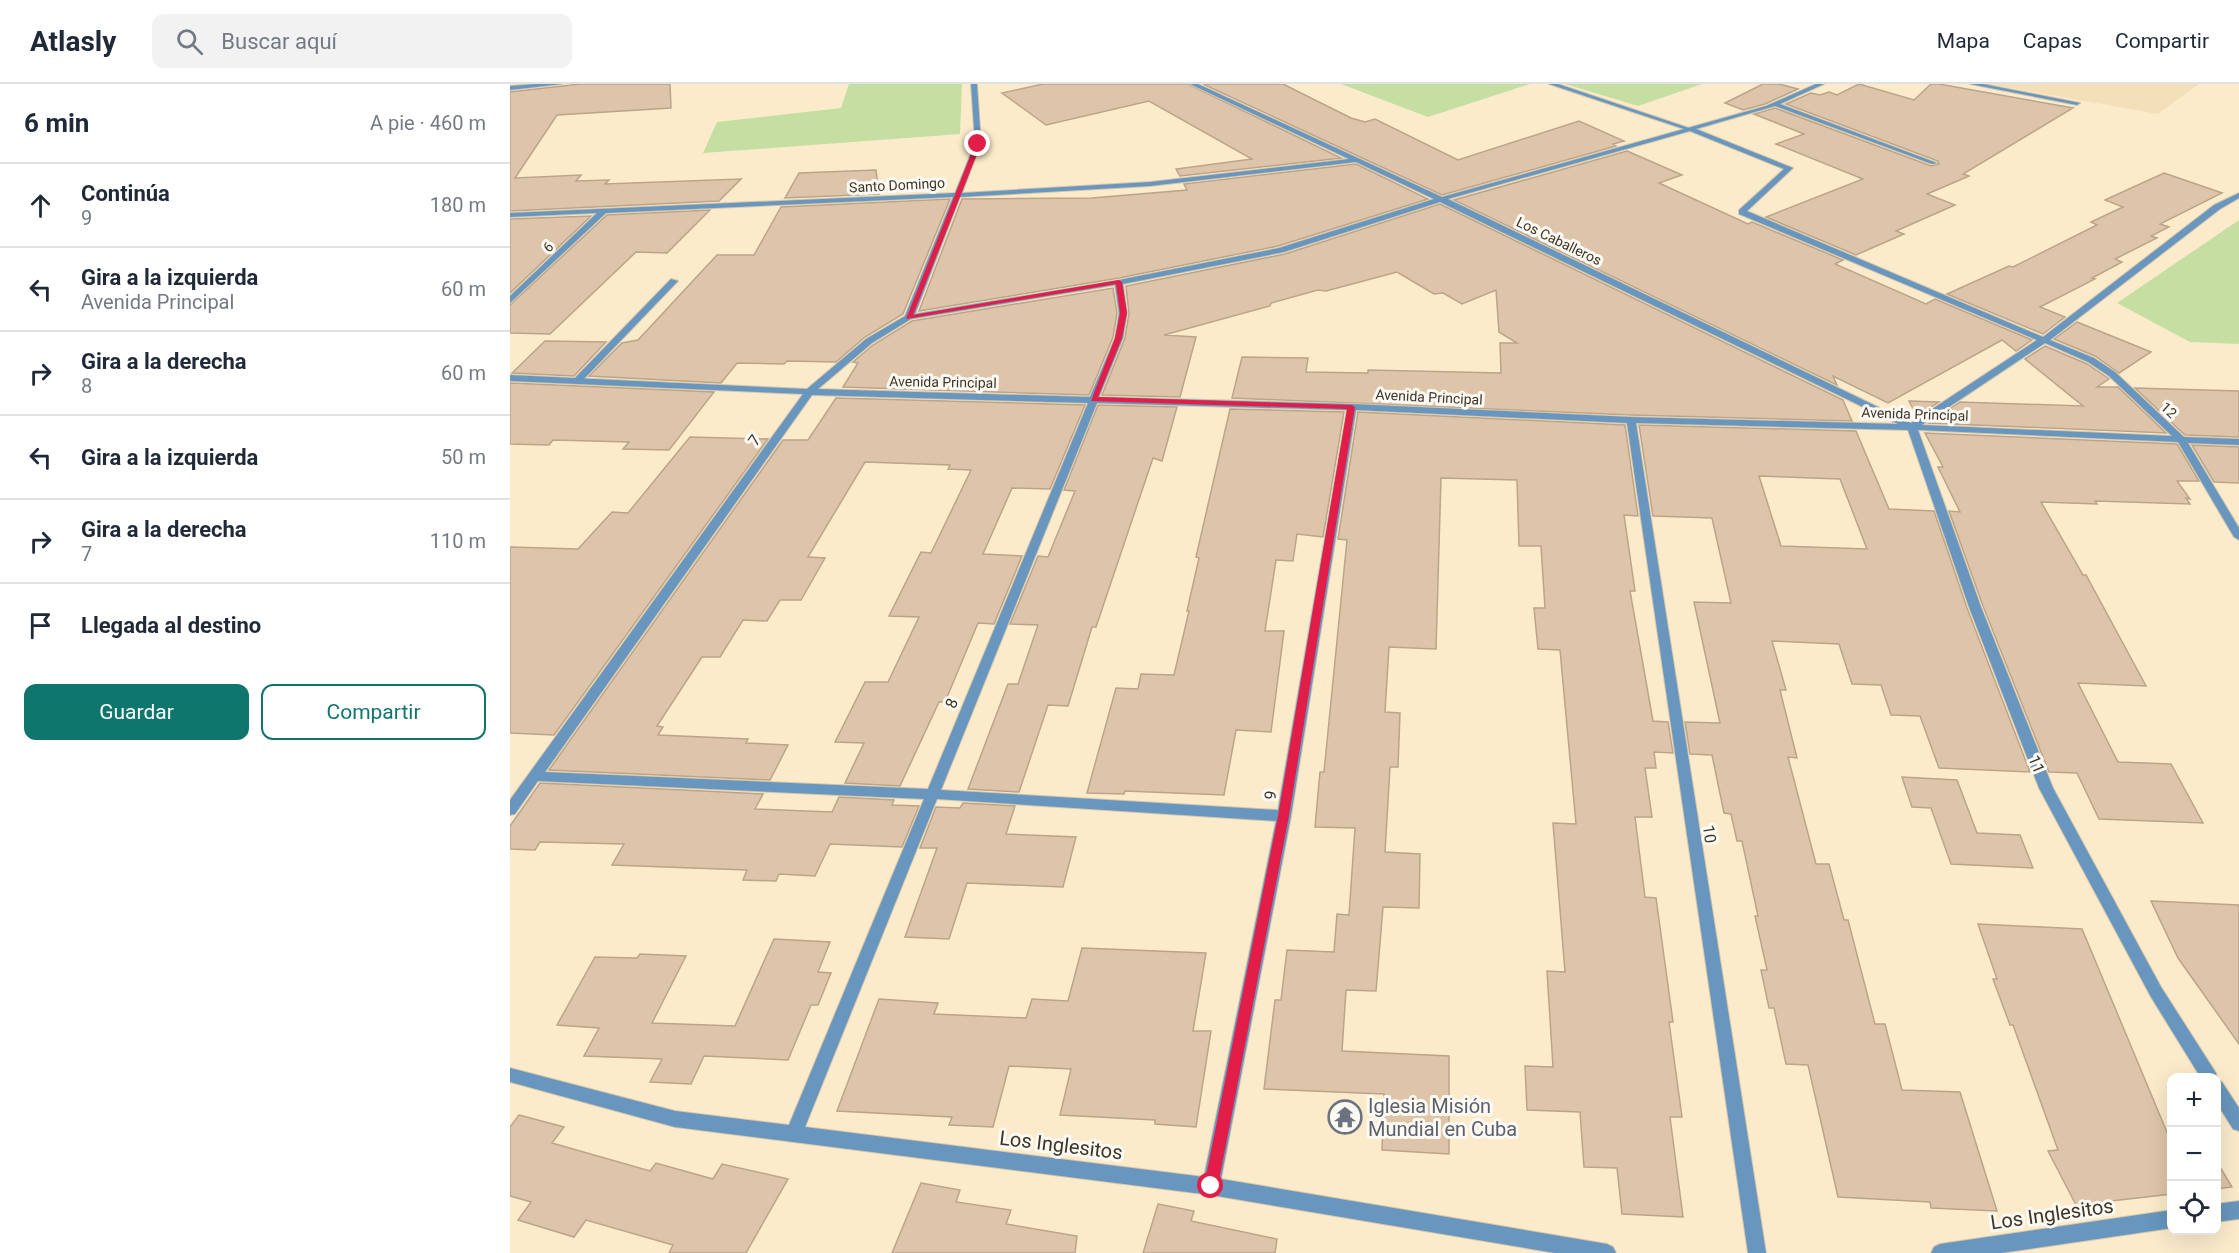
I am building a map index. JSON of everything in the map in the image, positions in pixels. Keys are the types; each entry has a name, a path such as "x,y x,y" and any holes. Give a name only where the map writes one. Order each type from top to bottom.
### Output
{"street":[{"path":"510,88 559,84"},
{"path":"909,317 978,144 974,84"},
{"name":"Los Caballeros","path":"1193,84 1441,199 1912,427"},
{"path":"1552,84 1692,130"},
{"path":"909,317 1119,282 1281,250 1441,199 1692,130 1774,104 1821,84"},
{"path":"1973,84 2077,103"},
{"path":"1774,104 1934,163"},
{"name":"12","path":"1692,130 1789,168 1742,212 2091,360 2112,374 2182,440 2239,537"},
{"name":"Santo Domingo","path":"510,215 1150,184 1356,160"},
{"path":"1912,427 2044,340 2217,207 2239,195"},
{"name":"6","path":"510,301 604,211"},
{"path":"577,381 674,281"},
{"name":"8","path":"794,1134 1119,338 1123,313 1119,282"},
{"name":"7","path":"510,810 808,392 868,341 909,317"},
{"name":"Avenida Principal","path":"510,378 808,392 1352,407 1631,420 1912,427 2239,442"},
{"name":"9","path":"1211,1186 1284,816 1352,407"},
{"name":"10","path":"1631,420 1757,1253"},
{"name":"11","path":"1912,427 1975,607 2046,788 2156,992 2207,1073"},
{"path":"534,776 931,795 1284,816"},
{"name":"Los Inglesitos","path":"510,1075 675,1119 1211,1186 1607,1253"},
{"path":"2221,1094 2239,1123"},
{"path":"2221,1212 2239,1210"},
{"name":"Los Inglesitos","path":"1940,1253 2167,1220"}],"shaded area":[{"path":"1988,84 2199,84 2158,114"}],"green space":[{"path":"849,84 962,84 960,134 703,153 717,122 841,108"},
{"path":"1341,84 1530,84 1428,117"},
{"path":"1565,84 1702,84 1638,106"},
{"path":"2239,220 2239,344 2190,342 2117,303"}],"building":[{"path":"580,84 670,84 671,108 557,115 515,178 581,175 576,181 609,180 605,184 741,179 719,201 510,211 510,92"},
{"path":"1043,84 1188,84 1341,158 1180,176 1176,169 1252,159 1149,101 1046,125 1002,93"},
{"path":"1203,84 1283,84 1351,118 1365,122 1375,119 1458,160 1579,121 1624,141 1613,144 1616,146 1442,195"},
{"path":"1763,84 1779,84 1798,89 1765,104 1743,110 1725,103"},
{"path":"1859,84 1914,100 1931,84 1939,84 2073,108 1963,174 1969,176 1927,194 1955,205 1896,231 1904,234 1856,255 1766,217 1863,179 1776,144 1804,134 1754,114 1775,108 1931,166 1939,164 1938,161 1786,104 1811,93 1820,95 1829,92 1837,95"},
{"path":"1627,151 1682,175 1659,183 1748,224 1752,222 1843,260 1835,264 1926,304 1935,299 2032,340 2016,351 2002,340 1888,403 1833,376 1837,385 1454,200"},
{"path":"1356,164 1428,199 1278,246 1119,278 919,311 962,199 1092,198 1187,190 1184,184"},
{"path":"876,170 879,194 785,198 799,173"},
{"path":"2164,173 2222,193 2160,224 2169,227 2151,236 2157,238 2115,259 2122,262 2092,278 2095,279 2040,307 2065,317 2043,334 1947,294 2009,266 2013,267 2097,225 2091,222 2123,207 2105,200"},
{"path":"950,199 903,314 865,337 836,362 737,363 721,383 589,376 622,343 638,340 717,255 754,255 781,207"},
{"path":"1440,204 1843,400 1852,421 1631,415 1232,398 1242,357 1308,358 1306,372 1368,373 1368,370 1501,373 1500,343 1517,343 1499,332 1496,290 1462,304 1443,293 1434,294 1397,272 1326,291 1318,290 1271,303 1270,306 1164,335 1196,337 1180,397 1102,395 1125,338 1129,313 1126,286 1285,254"},
{"path":"710,210 667,253 636,252 550,334 510,333 510,305 607,215"},
{"path":"591,216 510,293 510,219"},
{"path":"1113,288 1117,313 1113,337 1089,395 843,387 858,363 853,362 873,345 912,321"},
{"path":"2077,322 2151,352 2119,373 2095,356 2054,339"},
{"path":"545,341 606,342 574,376 512,373"},
{"path":"2045,346 2087,364 2108,378 2097,387 2118,387 2166,433 1929,423 1960,402 2083,406 2025,359"},
{"path":"510,383 714,392 669,450 623,449 629,442 553,440 549,445 510,444"},
{"path":"2135,388 2239,391 2239,437 2185,435"},
{"path":"836,398 1085,405 1050,489 1012,488 983,554 1022,556 994,624 978,623 945,702 939,702 900,786 845,783 864,743 835,742 865,682 888,682 919,617 889,616 921,552 931,553 971,470 948,469 950,465 865,462 808,557 825,558 801,600 780,600 767,621 743,620 720,657 702,657 657,726 663,727 658,735 748,739 746,743 788,745 770,780 549,770 783,440 808,440"},
{"path":"1909,401 1939,402 1917,416"},
{"path":"1098,405 1177,407 1162,461 1153,458 1096,627 1092,627 1068,706 1048,705 1019,792 968,789 1008,684 1018,684 1038,625 1010,624 1038,556 1048,557 1075,491 1064,490"},
{"path":"1230,409 1344,412 1323,537 1297,534 1293,561 1276,560 1265,631 1284,631 1271,732 1236,730 1224,795 1125,791 1124,794 1087,793 1116,688 1138,689 1141,674 1174,675 1199,558 1196,557"},
{"path":"1358,412 1625,425 1638,516 1624,515 1635,591 1630,591 1653,721 1668,722 1673,753 1654,752 1656,768 1645,768 1652,817 1635,817 1645,897 1656,898 1673,1022 1669,1022 1682,1117 1670,1117 1683,1217 1622,1214 1617,1168 1584,1167 1580,1112 1527,1110 1525,1066 1553,1067 1547,971 1565,972 1553,823 1576,824 1560,650 1538,649 1534,608 1545,608 1541,546 1519,546 1517,480 1441,478 1436,649 1389,647 1385,712 1400,713 1398,767 1390,767 1385,852 1420,854 1419,908 1383,907 1376,991 1346,990 1342,1051 1449,1056 1449,1154 1382,1150 1384,1094 1264,1089 1275,1000 1281,1000 1287,950 1334,952 1337,914 1349,915 1355,828 1315,827 1320,772 1324,772 1347,540 1338,539"},
{"path":"1639,425 1856,431 1889,509 1934,511 1967,608 2030,772 1939,768 1920,716 1891,715 1881,685 1852,684 1839,644 1772,641 1786,690 1780,690 1797,758 1788,757 1816,864 1829,864 1844,920 1848,920 1875,1024 1885,1024 1902,1090 1960,1092 1997,1211 1931,1208 1930,1202 1838,1197 1808,1065 1786,1064 1774,1008 1769,1008 1761,970 1767,970 1742,841 1737,841 1731,814 1724,813 1712,755 1690,754 1685,722 1720,723 1694,602 1731,603 1712,518 1653,516","holes":["1759,476 1840,479 1867,549 1781,546"]},
{"path":"1925,433 2177,444 2199,481 2177,481 2190,499 2186,498 2190,504 2041,502 2083,575 2086,575 2146,686 2078,683 2118,762 2171,764 2203,823 2099,819 2077,773 2049,772 1983,606 1949,511 1960,512 1938,467 1943,467"},
{"path":"690,437 768,439 554,735 510,733 510,547 578,549 612,512 628,513"},
{"path":"2192,445 2239,447 2239,483 2214,482"},
{"path":"1902,777 1957,780 1977,833 2020,835 2033,868 1951,864 1931,808 1912,807"},
{"path":"540,783 763,794 755,809 832,812 839,797 894,800 892,805 919,806 902,847 830,844 815,876 779,874 776,881 743,880 747,870 612,865 624,844 540,842 535,850 510,849 510,826"},
{"path":"963,803 1015,806 1006,834 1076,837 1063,887 967,883 949,939 905,937 937,848 920,848 936,807 960,808"},
{"path":"2151,901 2239,905 2239,1044 2178,958"},
{"path":"1978,924 2082,929 2167,1132 2167,1195 2076,1205 2048,1151 2058,1150 2013,1025 2010,1025 1993,979 1997,979"},
{"path":"774,939 830,942 818,972 831,973 818,1005 811,1005 788,1060 704,1056 691,1084 650,1082 662,1059 584,1056 599,1028 557,1025 595,957 637,958 640,954 686,956 652,1023 735,1026"},
{"path":"1082,948 1206,953 1193,1031 1211,1031 1196,1127 1155,1124 1155,1120 1060,1115 1071,1069 1009,1066 993,1127 949,1125 952,1117 837,1111 879,999 938,1003 934,1014 1026,1018 1032,999 1068,1001"},
{"path":"519,1115 564,1127 552,1143 650,1171 656,1163 713,1179 722,1164 788,1179 746,1253 669,1253 673,1245 586,1220 574,1237 518,1220 531,1202 510,1196 510,1127"},
{"path":"2221,1169 2232,1187 2221,1188"},
{"path":"921,1183 960,1190 956,1202 1011,1210 1006,1224 1077,1236 1075,1253 892,1253"},
{"path":"1158,1204 1194,1211 1191,1221 1277,1239 1275,1253 1143,1253"}],"place":[{"name":"Iglesia Misión Mundial en Cuba","path":"1345,1117"}],"route":[{"path":"978,144 909,317 1119,282 1123,313 1119,338 1093,399 1352,407 1284,816 1211,1186"}]}
